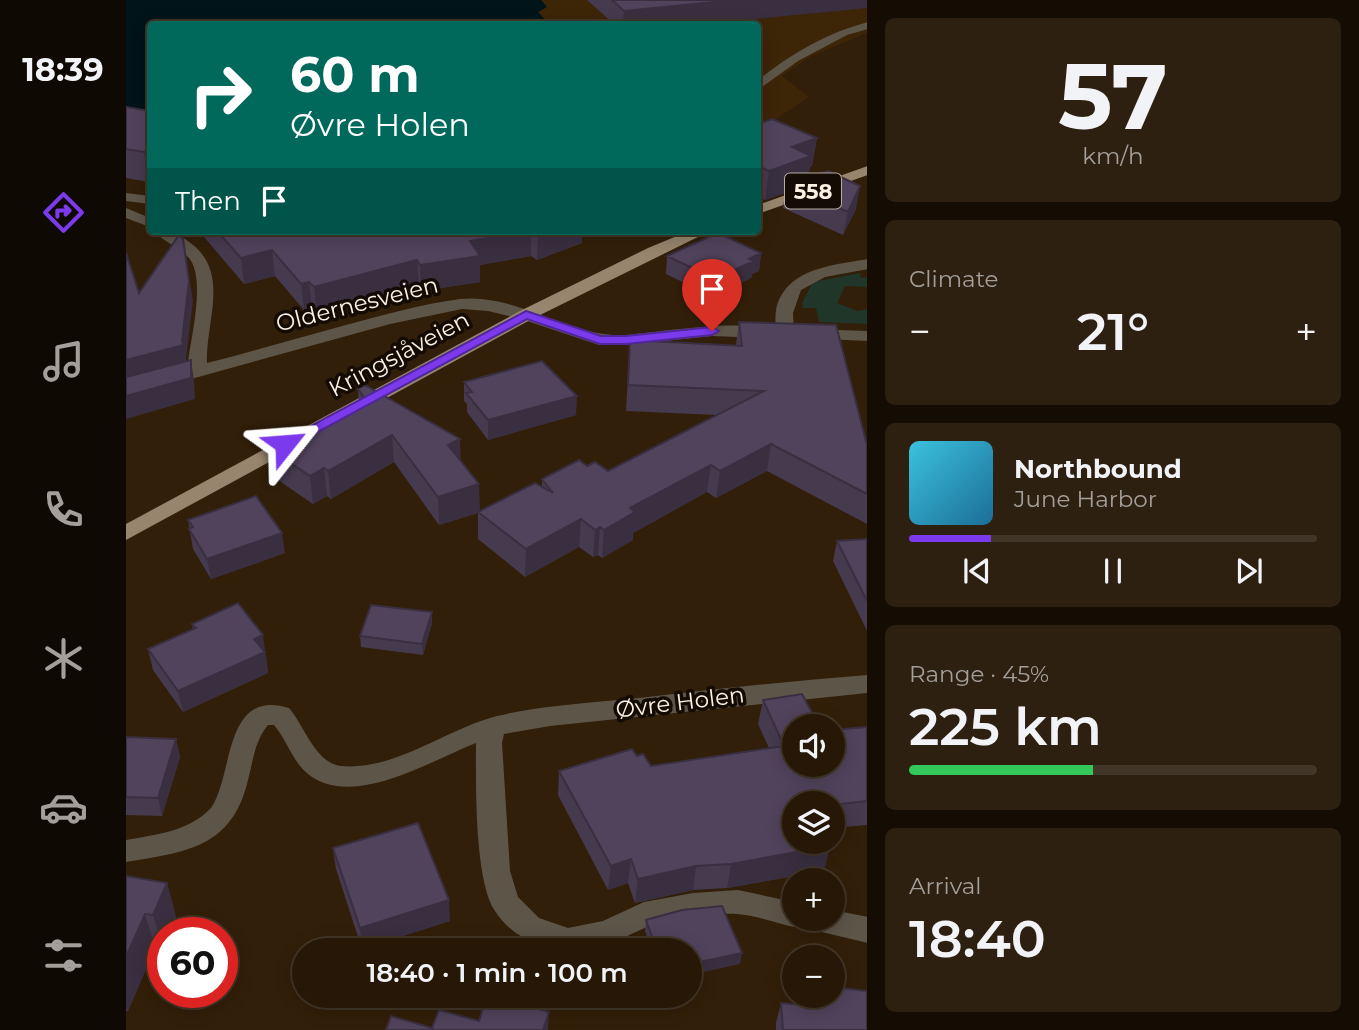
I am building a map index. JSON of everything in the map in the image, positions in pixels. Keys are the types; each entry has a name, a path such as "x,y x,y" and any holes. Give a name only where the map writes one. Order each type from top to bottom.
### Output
{"main road":[{"name":"558","path":"761,209 867,170"},
{"name":"Kringsjåveien","path":"126,533 526,314 692,235"}],"street":[{"path":"761,84 794,58 843,33 867,25"},
{"path":"126,197 147,200"},
{"path":"126,212 147,222"},
{"path":"169,235 186,247 203,266 197,362 201,370"},
{"path":"785,333 782,315 792,288 813,274 867,264"},
{"name":"Oldernesveien","path":"126,391 439,307 475,305 526,314"},
{"path":"526,314 600,340 712,331 867,336"},
{"name":"Øvre Holen","path":"126,851 198,834 221,817 231,796 249,728 261,716 280,715 289,723 306,759 319,769 339,776 366,775 392,768 494,727 545,717 775,691 867,684"},
{"path":"494,727 489,743 496,871 505,903 529,928 568,941 607,933 644,915 693,905 738,902 782,911"},
{"path":"845,925 867,930"}],"shaded area":[{"path":"126,0 541,0 547,7 538,12 546,21 147,21 147,120 126,117"},
{"path":"541,0 867,0 867,33 811,56 782,76 809,97 761,129 761,21 546,21 537,12 546,7"}],"green space":[{"path":"860,273 861,278 867,277 867,287 845,286 837,303 858,311 867,309 867,324 819,322 816,308 803,308 802,303 813,282"}],"building":[{"path":"612,0 734,0 624,11"},
{"path":"126,107 147,110 147,150 144,152 126,149"},
{"path":"772,119 817,138 792,147 811,156 769,171 761,167 761,123"},
{"path":"828,171 860,186 848,212 786,185"},
{"path":"179,235 183,239 189,281 182,341 184,345 126,360 126,253 139,293"},
{"path":"221,235 504,235 470,241 480,256 420,265 417,260 314,287 309,282 301,284 272,250 241,258"},
{"path":"714,235 722,235 761,253 749,259 754,261 715,279 667,256"},
{"path":"739,322 836,325 867,445 867,494 771,444 720,471 711,465 630,508 635,512 604,530 600,527 595,530 581,519 526,549 478,512 535,483 553,493 542,479 579,460 587,466 595,462 608,471 764,391 628,385 630,340 742,346"},
{"path":"191,360 191,378 126,396 126,377"},
{"path":"542,361 577,396 488,420 466,393 472,392 464,382"},
{"path":"365,385 460,439 448,445 479,484 438,497 392,435 328,471 324,468 310,476 274,452 367,401 358,389"},
{"path":"256,496 282,533 207,559 189,529 193,527 188,520"},
{"path":"867,539 867,601 837,541"},
{"path":"238,603 263,635 254,639 265,652 178,691 148,649 196,628 192,624"},
{"path":"371,605 432,612 422,644 360,636"},
{"path":"802,694 813,714 782,714 782,742 763,700"},
{"path":"867,727 867,801 845,804 845,791 782,791 782,854 786,854 731,864 696,866 638,879 631,859 611,866 559,771 632,749 637,756 643,754 651,766 782,746 782,777 845,777 845,729"},
{"path":"126,737 176,739 158,798 126,797"},
{"path":"418,823 449,900 360,928 333,848"},
{"path":"126,876 167,883 153,915 145,914 126,957"},
{"path":"722,906 742,953 702,961 702,938 653,938 646,920 682,910"},
{"path":"845,988 867,991 867,1030 783,1030 781,1003 782,1008 845,1008"},
{"path":"483,1008 535,1008 549,1012 543,1030 386,1030 391,1016 432,1028 439,1010 479,1021"}],"route":[{"path":"285,444 526,314 600,340 712,331"}]}
